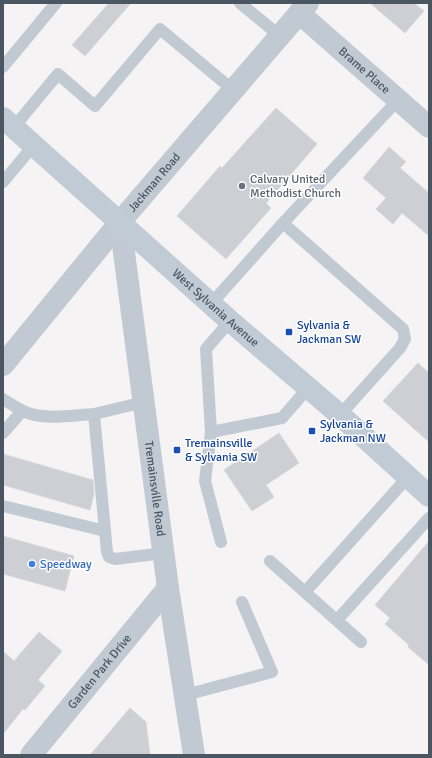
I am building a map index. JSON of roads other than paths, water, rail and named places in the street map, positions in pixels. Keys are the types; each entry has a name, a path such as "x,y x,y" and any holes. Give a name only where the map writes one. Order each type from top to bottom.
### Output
{"main road":[{"name":"West Sylvania Avenue","path":"8,123 230,321 340,415 407,478 429,496"}],"street":[{"name":"Jackman Road","path":"3,365 120,222 303,8"},
{"name":"Brame Place","path":"303,8 398,100 429,127"},
{"name":"Tremainsville Road","path":"120,222 168,588 194,755"},
{"name":"Garden Park Drive","path":"31,755 168,588"}],"lane":[{"path":"3,67 56,3"},
{"path":"240,3 280,36"},
{"path":"8,123 58,74 95,106 160,29 233,90"},
{"path":"211,304 283,223 398,100"},
{"path":"3,182 34,145"},
{"path":"283,223 403,329 405,339 400,348 340,415"},
{"path":"221,542 205,481 211,432 206,349 230,321"},
{"path":"211,432 282,418 308,388"},
{"path":"3,399 22,411 44,416 94,414 144,402"},
{"path":"3,433 22,411"},
{"path":"94,414 106,552 109,557 115,559 164,553"},
{"path":"305,592 407,478"},
{"path":"3,506 105,531"},
{"path":"337,620 429,518"},
{"path":"270,561 361,642"},
{"path":"185,695 272,672 242,602"}],"place":[{"name":"Calvary United Methodist Church","path":"242,186"},
{"name":"Sylvania & Jackman SW","path":"289,332"},
{"name":"Sylvania & Jackman NW","path":"312,431"},
{"name":"Tremainsville & Sylvania SW","path":"177,450"},
{"name":"Speedway","path":"32,564"}]}
